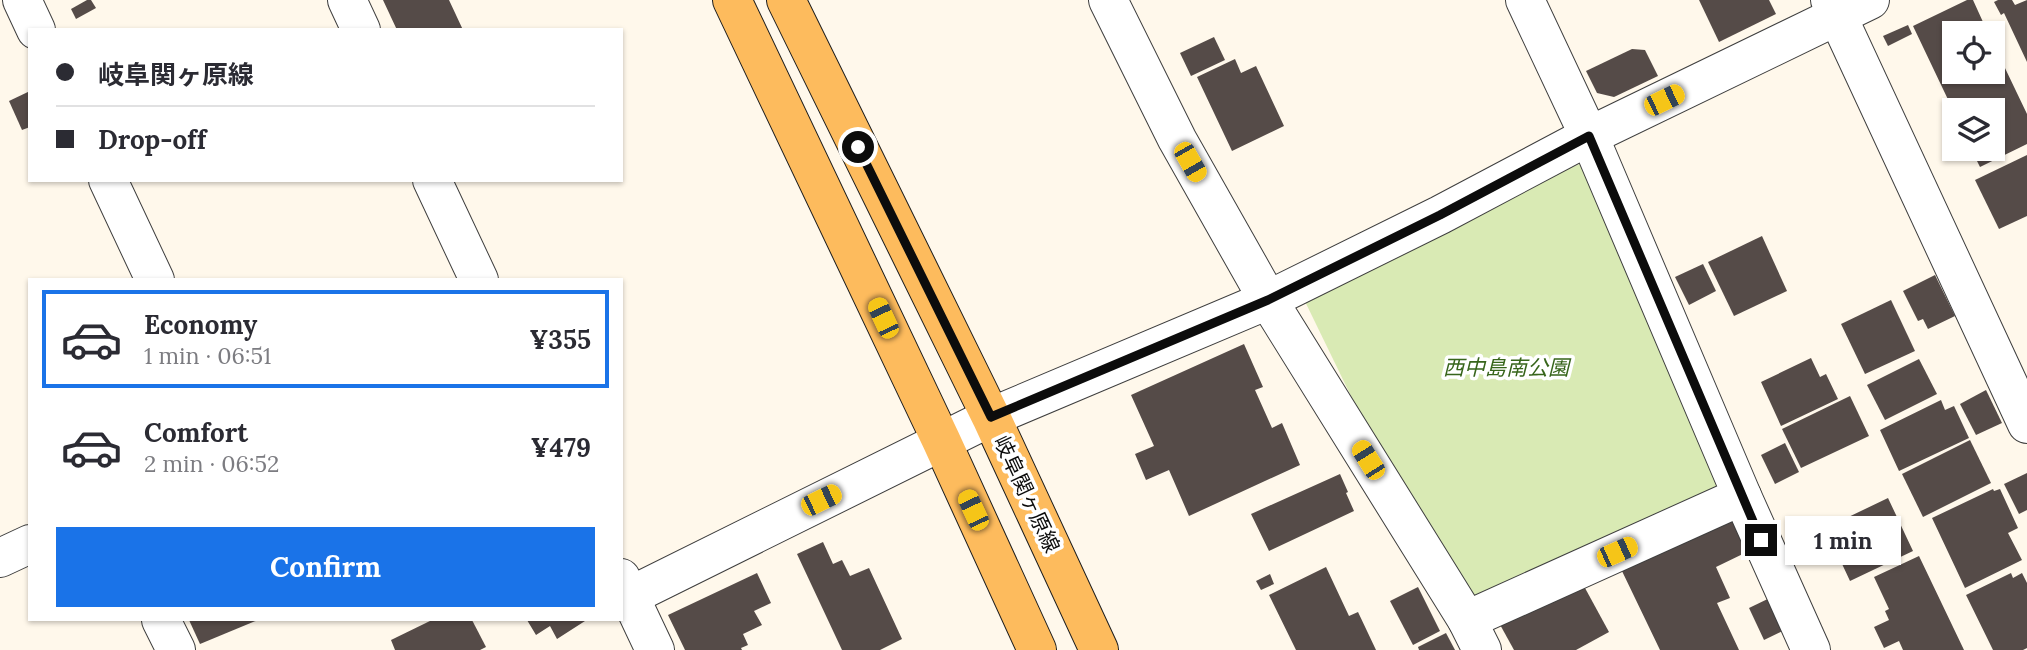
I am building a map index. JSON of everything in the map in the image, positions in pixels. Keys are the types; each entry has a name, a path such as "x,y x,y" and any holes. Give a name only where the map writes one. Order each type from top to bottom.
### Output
{"main road":[{"path":"732,0 941,440 1037,650"},
{"name":"岐阜関ヶ原線","path":"786,0 991,417 1098,650"}],"street":[{"path":"22,0 35,28"},
{"path":"347,0 360,28"},
{"path":"1108,0 1177,139 1268,300 1474,635 1742,496"},
{"path":"1525,0 1589,136 1742,496 1811,650"},
{"path":"655,650 626,587 991,417 1268,300 1440,215 1846,5 2027,424"},
{"path":"109,182 154,278"},
{"path":"433,182 479,278"},
{"path":"0,558 28,545"},
{"path":"162,621 176,650"}],"green space":[{"name":"西中島南公園","path":"1582,163 1728,490 1456,612 1297,285"}],"building":[{"path":"91,0 96,8 76,19 71,9"},
{"path":"383,0 449,0 462,28 396,28"},
{"path":"1699,0 1769,0 1776,14 1719,42"},
{"path":"1967,0 1973,0 1983,21 1942,21 1942,84 2005,84 2005,68 2027,114 2027,144 2005,155 2005,98 1947,98 1913,26"},
{"path":"2012,0 2015,5 2027,0 2027,62 2004,13 2001,15 1994,2"},
{"path":"1908,25 1912,34 1888,46 1883,36"},
{"path":"1214,37 1225,60 1191,76 1180,53"},
{"path":"1632,49 1645,50 1658,76 1614,97 1597,93 1586,71"},
{"path":"1235,59 1241,73 1256,66 1284,126 1232,151 1197,77"},
{"path":"28,92 28,128 22,130 9,101"},
{"path":"2027,155 2027,216 1999,229 1975,180"},
{"path":"1977,161 1992,161 1980,167"},
{"path":"1762,236 1787,291 1734,316 1708,262"},
{"path":"1703,264 1716,291 1689,305 1675,277"},
{"path":"1935,275 1955,316 1928,329 1923,319 1918,321 1903,291"},
{"path":"1891,300 1915,351 1865,374 1841,324"},
{"path":"1244,344 1263,387 1255,390 1272,428 1282,423 1300,465 1189,516 1169,470 1146,480 1135,454 1154,446 1131,395"},
{"path":"1811,358 1820,377 1826,374 1838,399 1781,426 1761,382"},
{"path":"1919,359 1937,394 1885,420 1867,385"},
{"path":"1986,390 2002,423 1976,435 1960,404"},
{"path":"1850,396 1869,436 1801,468 1782,429"},
{"path":"1941,400 1945,410 1954,406 1969,438 1899,471 1880,430"},
{"path":"1970,440 1991,483 1923,517 1902,474"},
{"path":"1785,443 1799,472 1775,484 1761,455"},
{"path":"2027,473 2027,510 2019,514 2004,484"},
{"path":"1340,474 1354,511 1269,551 1251,514"},
{"path":"1993,489 2000,489 2018,528 2008,533 2022,560 1965,588 1932,518"},
{"path":"1888,498 1913,551 1850,581 1836,551 1814,562 1803,538 1834,523 1843,541 1846,539 1838,522"},
{"path":"1725,501 1749,551 1716,567 1730,598 1717,603 1739,650 1660,650 1621,569"},
{"path":"823,542 833,564 842,560 850,576 869,568 902,639 880,650 842,650 797,554"},
{"path":"1919,556 1964,650 1903,650 1899,641 1884,648 1874,627 1889,620 1885,611 1889,609 1874,577"},
{"path":"1326,567 1349,616 1358,612 1376,650 1296,650 1269,595"},
{"path":"757,573 771,603 754,611 762,625 743,634 748,645 741,648 742,650 685,650 668,615"},
{"path":"2011,573 2013,578 2022,573 2027,583 2027,648 1993,650 1966,595"},
{"path":"1270,574 1274,584 1261,590 1256,581"},
{"path":"1579,577 1609,632 1576,650 1514,650 1498,621"},
{"path":"1418,587 1440,631 1413,645 1390,601"},
{"path":"1778,594 1793,626 1764,640 1749,608"},
{"path":"189,621 256,621 200,644"},
{"path":"430,621 473,621 486,647 480,650 395,650 391,640"},
{"path":"528,621 585,621 557,639 550,626 536,635"},
{"path":"1446,633 1455,650 1419,650 1418,647"}],"route":[{"path":"858,147 991,417 1268,300 1440,215 1589,136 1761,540"}]}
